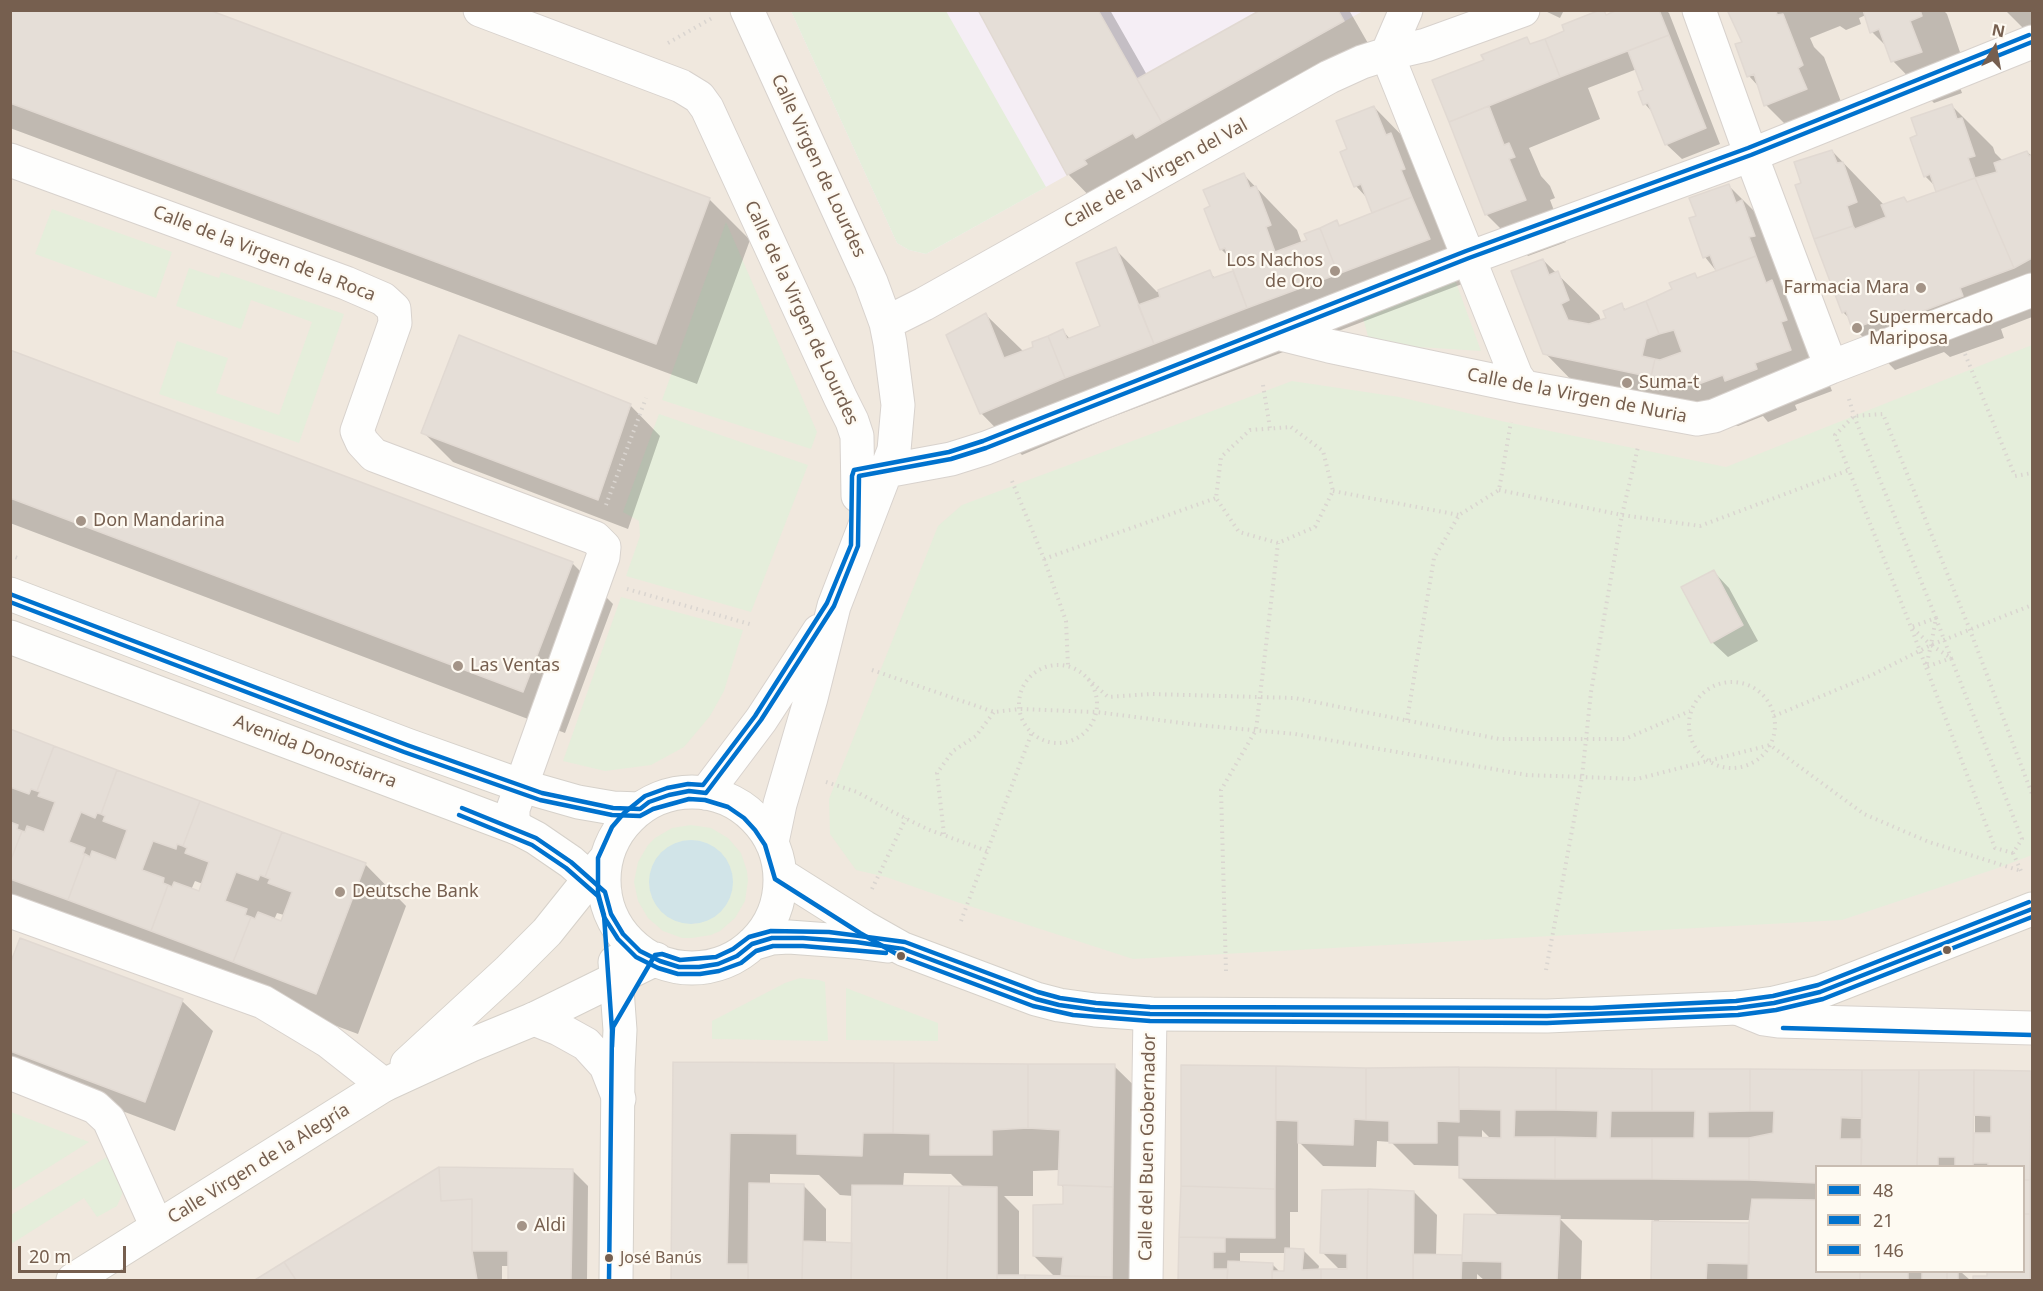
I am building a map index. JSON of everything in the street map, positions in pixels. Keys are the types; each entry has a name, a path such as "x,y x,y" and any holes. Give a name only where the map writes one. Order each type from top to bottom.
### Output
{"street":[{"name":"Calle de la Virgen de Lourdes","path":"480,10 681,86 699,97 707,108 852,421 873,473"},
{"name":"Calle Virgen de Lourdes","path":"747,10 871,282 886,323"},
{"path":"1406,10 1387,54 1516,376 1524,387"},
{"name":"Calle de la Virgen del Val","path":"886,323 924,304 1329,77 1362,62 1426,45 1523,10"},
{"path":"1700,10 1751,155 1832,367"},
{"path":"873,473 951,459 986,448 1281,334 1469,258 1751,155 2032,42"},
{"name":"Calle de la Virgen de la Roca","path":"10,160 346,283 383,299 394,309 395,323 357,431 362,442 374,455 595,538 604,547 603,557 513,809 513,819 517,828"},
{"name":"Calle de la Virgen de Nuria","path":"1281,334 1524,387 1697,419 1714,416 1832,367 2032,290"},
{"name":"Calle de la Virgen de Lourdes","path":"834,606 858,546 873,473 894,450 898,405 886,323"},
{"path":"10,594 407,745 522,786 578,802 614,808 640,809"},
{"path":"706,793 761,720 834,606"},
{"path":"772,842 780,804 811,698 834,606"},
{"name":"Avenida Donostiarra","path":"10,637 517,828 536,838 603,886"},
{"path":"603,886 623,934 640,951 679,967 699,967 718,964 737,956 752,944 765,929 774,912 780,874 772,842 761,825 749,812 731,800 706,793 689,791 649,802 618,831 603,886 616,980 620,1030 616,1281"},
{"path":"780,874 903,949 1036,999 1059,1005 1150,1014 1592,1016 1737,1008 1774,1003 1821,992 2032,911"},
{"name":"Calle Virgen de la Alegría","path":"384,1085 547,932 603,886"},
{"path":"10,911 263,1002 328,1041 384,1085"},
{"path":"752,944 772,938 796,937 903,949"},
{"path":"620,1030 658,960"},
{"name":"Calle Virgen de la Alegría","path":"74,1280 384,1085 534,1019 658,960"},
{"path":"1737,1008 1778,1021 2032,1028"},
{"name":"Calle del Buen Gobernador","path":"1146,1281 1150,1014"},
{"path":"534,1019 559,1029 586,1044 606,1066 619,1099"},
{"path":"10,1073 95,1107 109,1120 157,1227"}],"path":[{"path":"667,44 714,17"},
{"path":"1965,354 2015,476 2032,473"},
{"path":"1263,385 1270,428"},
{"path":"604,512 646,398"},
{"path":"1849,399 2022,839 2013,853"},
{"path":"2013,853 1995,848 1835,435 1854,416 1883,414 1970,630 2032,794"},
{"path":"1499,490 1511,422"},
{"path":"1291,427 1323,451 1333,491 1315,527 1278,543 1239,532 1216,498 1221,457 1250,430 1270,428 1291,427"},
{"path":"1546,970 1582,777 1590,692 1622,515 1638,447"},
{"path":"1407,720 1434,558 1459,515 1499,490 1622,515 1700,526 1850,470"},
{"path":"1012,481 1066,621 1068,666"},
{"path":"1333,491 1459,515"},
{"path":"1044,559 1216,498"},
{"path":"1226,970 1221,790 1256,730 1278,543"},
{"path":"624,588 753,625"},
{"path":"1774,716 1872,675 1931,645 2032,605"},
{"path":"1911,627 1935,618"},
{"path":"1926,667 1935,618"},
{"path":"1911,627 1931,645 1951,658"},
{"path":"1926,667 1951,658"},
{"path":"1088,680 1094,689 1096,712 1085,732 1075,739 1052,742 1041,739 1023,722 1020,696 1024,685 1032,675 1043,668 1055,665 1068,666 1079,671 1108,697 1151,693 1295,698 1499,739 1626,739 1690,711"},
{"path":"872,670 994,712 1020,709 1096,712 1295,734 1527,775 1637,779 1770,745 1864,814 1929,842 2021,871 2013,853"},
{"path":"1719,683 1748,684 1769,702 1774,716 1774,736 1770,745 1761,756 1742,766 1721,767 1708,760 1697,751 1688,725 1690,711 1697,699 1707,688 1719,683"},
{"path":"944,834 937,773 953,751 976,736 994,712"},
{"path":"961,921 1032,732"},
{"path":"826,782 857,792 906,818 987,851"},
{"path":"872,889 906,818"}],"shaded area":[{"path":"10,11 2032,11 2032,1280 11,1280"},
{"path":"791,11 1363,11 1136,138 1132,133 1085,160 1087,164 926,254 909,250 897,243"},
{"path":"691,840 707,843 721,852 730,866 733,882 730,898 721,912 707,921 691,924 675,921 661,912 652,898 649,882 652,866 661,852 675,843"}],"green space":[{"path":"791,11 946,11 1046,187 926,254 909,250 897,243"},
{"path":"52,209 172,252 156,298 35,254"},
{"path":"726,222 817,432 811,449 662,400"},
{"path":"189,268 219,278 221,272 344,314 299,443 159,394 177,341 228,358 216,393 279,415 312,322 251,300 241,329 176,306"},
{"path":"1454,277 1481,351 1370,344 1362,314"},
{"path":"2032,345 2032,855 1842,920 1133,959 886,877 856,870 830,834 829,799 938,526 962,505 1292,381 1399,397 1501,421 1726,467"},
{"path":"659,414 808,465 751,612 626,576 640,536 639,521 623,512"},
{"path":"621,597 743,630 724,691 710,716 684,747 651,765 605,771 563,761"},
{"path":"691,825 711,828 728,838 741,853 748,881 745,901 735,918 720,931 711,935 682,938 663,931 648,918 638,901 634,882 638,862 655,838 672,828","holes":["649,884 720,912 708,920 694,924 659,908 652,897"]},
{"path":"800,978 825,982 828,1041 712,1039 712,1021 785,983"},
{"path":"846,988 938,1023 938,1041 846,1040"},
{"path":"11,1112 89,1142 11,1191"},
{"path":"110,1155 123,1192 117,1206 97,1217 84,1198 11,1244 11,1215"}],"building":[{"path":"10,10 209,10 710,198 656,344 10,103"},
{"path":"978,10 1098,10 1162,123 1136,138 1133,133 1084,160 1087,164 1067,175"},
{"path":"1256,10 1338,10 1344,21 1162,123 1137,79 1257,12"},
{"path":"1604,10 1606,15 1617,10 1659,10 1669,35 1560,77 1545,39 1564,31 1562,25"},
{"path":"1776,10 1777,15 1783,14 1803,65 1798,68 1807,89 1764,106 1754,74 1747,77 1735,44 1742,42 1728,12"},
{"path":"1863,10 1920,10 1922,16 1910,21 1922,52 1891,62 1879,29 1870,33"},
{"path":"1669,35 1706,128 1665,145 1648,103 1643,105 1638,92 1643,90 1628,51"},
{"path":"1527,37 1530,44 1545,39 1560,77 1449,122 1432,80 1484,60 1481,55"},
{"path":"1952,104 1957,119 1962,118 1975,156 1968,158 1975,178 1936,192 1930,174 1924,177 1910,138 1917,135 1911,118"},
{"path":"1374,106 1386,135 1391,133 1405,169 1401,170 1412,197 1372,213 1361,184 1354,187 1340,152 1347,149 1336,121"},
{"path":"1489,106 1504,145 1509,143 1515,157 1509,159 1526,200 1485,215 1449,122"},
{"path":"1832,150 1837,163 1843,162 1857,202 1847,206 1853,226 1814,239 1795,185 1801,183 1794,162"},
{"path":"2027,151 2029,156 2032,154 2032,258 2014,268 1975,178 1997,172 1994,163"},
{"path":"1244,173 1250,188 1256,186 1271,225 1266,227 1275,252 1307,240 1304,234 1320,228 1338,274 1247,308 1225,248 1220,250 1204,209 1210,206 1203,190"},
{"path":"1975,178 2014,268 1960,288 1963,296 1907,317 1905,310 1852,329 1846,311 1842,313 1814,239 1853,226 1855,229 1886,217 1881,205 1904,197 1907,202"},
{"path":"1729,184 1736,203 1742,200 1755,236 1749,237 1756,256 1716,271 1710,255 1703,258 1689,218 1696,216 1689,198"},
{"path":"1412,197 1430,239 1338,274 1320,228 1337,220 1339,226"},
{"path":"1116,247 1154,344 1065,378 1048,336 1063,329 1067,339 1100,326 1076,263"},
{"path":"1756,256 1766,283 1772,280 1787,320 1781,322 1791,350 1755,363 1757,369 1725,381 1723,375 1696,385 1651,377 1655,359 1660,360 1682,352 1674,330 1659,334 1646,301 1672,289 1669,283 1695,273 1697,278"},
{"path":"1543,259 1549,275 1558,271 1569,300 1561,304 1568,320 1589,324 1606,318 1603,311 1622,303 1624,310 1646,301 1659,334 1646,339 1642,356 1655,359 1651,377 1543,354 1511,271"},
{"path":"1210,270 1213,278 1233,271 1247,308 1154,344 1138,305 1160,297 1158,290"},
{"path":"986,313 1004,358 1033,347 1032,342 1048,336 1065,378 980,414 946,335"},
{"path":"459,335 631,404 598,500 421,433"},
{"path":"10,350 573,562 523,692 10,498"},
{"path":"1714,570 1743,625 1711,643 1681,587"},
{"path":"10,729 54,746 37,791 31,789 29,794 10,787"},
{"path":"54,746 117,770 101,814 97,813 95,818 81,812 69,842 85,848 83,854 85,854 68,900 10,879 10,862 22,831 25,832 27,826 44,832 55,802 38,796 40,792 37,791"},
{"path":"117,770 200,801 183,846 177,844 176,849 153,841 142,870 164,878 163,883 168,885 151,931 68,900 85,854 90,857 92,851 116,860 127,830 103,821 105,816 101,814"},
{"path":"200,801 282,832 265,877 260,875 258,880 236,872 225,901 247,909 245,915 251,917 233,962 151,931 168,885 172,887 174,882 199,891 209,862 185,853 187,848 183,846"},
{"path":"10,822 18,825 17,829 22,831 10,862"},
{"path":"282,832 366,863 316,994 233,962 251,917 255,919 258,912 281,921 292,892 268,883 270,879 265,877"},
{"path":"20,938 183,999 145,1102 10,1051 10,964"},
{"path":"673,1062 894,1063 893,1133 863,1133 862,1156 797,1154 797,1134 730,1133 727,1264 748,1264 748,1280 671,1280"},
{"path":"894,1063 1028,1064 1028,1128 992,1130 992,1155 930,1155 930,1134 893,1133"},
{"path":"1028,1064 1115,1064 1113,1187 1058,1185 1060,1130 1028,1128"},
{"path":"1181,1065 1276,1066 1275,1189 1181,1186"},
{"path":"1276,1066 1366,1068 1366,1120 1354,1119 1353,1145 1298,1143 1298,1121 1276,1120"},
{"path":"1459,1067 1556,1068 1556,1110 1515,1110 1514,1137 1555,1137 1555,1179 1459,1178 1459,1137 1501,1138 1501,1110 1459,1109"},
{"path":"1459,1067 1459,1122 1437,1121 1437,1143 1389,1143 1389,1121 1366,1120 1366,1068"},
{"path":"1556,1068 1652,1069 1652,1111 1611,1111 1610,1138 1652,1138 1652,1179 1555,1179 1555,1137 1597,1138 1598,1111 1556,1110"},
{"path":"1652,1069 1750,1069 1750,1111 1708,1112 1708,1138 1749,1138 1749,1180 1652,1179 1652,1138 1694,1138 1695,1111 1652,1111"},
{"path":"1750,1069 1862,1070 1862,1118 1841,1117 1840,1139 1862,1139 1861,1165 1815,1165 1815,1183 1749,1180 1749,1138 1773,1133 1774,1111 1750,1111"},
{"path":"1862,1070 1919,1070 1917,1165 1861,1165"},
{"path":"1919,1070 1974,1070 1973,1165 1955,1165 1955,1157 1938,1157 1938,1165 1917,1165"},
{"path":"1974,1070 2031,1071 2030,1180 2025,1180 2025,1165 1973,1163 1974,1133 1991,1133 1991,1116 1974,1115"},
{"name":"Aldi","path":"439,1167 573,1169 571,1280 508,1280 508,1251 472,1251 472,1199 441,1201"},
{"path":"439,1167 441,1201 472,1199 472,1251 477,1280 296,1280 284,1262"},
{"path":"2025,1180 2030,1180 2030,1214 2025,1214"},
{"path":"749,1183 804,1184 802,1280 748,1280"},
{"path":"852,1185 949,1186 947,1280 851,1280"},
{"path":"1063,1185 1113,1187 1112,1277 1061,1276 1063,1257 1033,1256 1033,1205 1063,1204"},
{"path":"949,1186 997,1187 997,1280 947,1280"},
{"path":"1181,1186 1275,1189 1275,1238 1179,1237"},
{"path":"1368,1189 1414,1191 1413,1280 1367,1280"},
{"path":"1368,1189 1367,1280 1321,1280 1321,1269 1347,1269 1347,1254 1320,1253 1322,1190"},
{"path":"1752,1199 1815,1200 1815,1273 1860,1273 1860,1280 1748,1280 1749,1223"},
{"path":"1464,1214 1560,1216 1557,1280 1502,1280 1502,1262 1462,1261"},
{"path":"2025,1214 2030,1214 2030,1280 1973,1280 1973,1276 1987,1276 1987,1273 2025,1273"},
{"path":"1652,1221 1749,1223 1749,1264 1707,1263 1706,1280 1651,1280"},
{"path":"1179,1237 1225,1238 1225,1252 1213,1252 1213,1269 1228,1269 1227,1280 1178,1280"},
{"path":"803,1241 852,1243 851,1280 802,1280"},
{"path":"1285,1248 1304,1249 1302,1270 1321,1269 1321,1280 1272,1280 1272,1271 1284,1271"},
{"path":"1413,1254 1462,1255 1461,1280 1413,1280"},
{"path":"1228,1261 1273,1263 1272,1280 1227,1280"},
{"path":"284,1262 296,1280 255,1280"},
{"path":"1860,1273 1908,1273 1908,1280 1860,1280"},
{"path":"1922,1273 1947,1273 1947,1280 1922,1280"},
{"path":"1947,1273 1958,1273 1958,1280 1947,1280"},
{"path":"997,1275 1025,1275 1025,1280 997,1280"},
{"path":"1025,1275 1112,1277 1112,1280 1025,1280"}],"transit line":[{"name":"146","path":"609,1280 612,1030 604,915 598,893 598,858 612,827 624,813 645,796 688,784 703,785 755,716 827,603 851,545 854,470 949,452 983,441 1466,251 1748,148 2029,35"},
{"name":"48","path":"10,594 407,745 542,793 613,808 640,809 649,802 669,795 689,791 706,793 761,720 834,606 858,546 859,476 951,459 986,448 1469,258 1751,155 2032,42"},
{"name":"21","path":"10,602 404,752 540,800 612,815 640,816 653,809 689,799 705,800 728,807 744,818 765,845 775,879 860,933 900,956 1033,1006 1073,1015 1150,1021 1547,1023 1738,1015 1776,1010 1823,999 2032,917"},
{"name":"48","path":"462,808 536,838 571,862 605,892 611,914 623,934 640,951 679,967 718,964 737,956 752,944 772,938 856,942 903,949 1036,999 1059,1005 1150,1014 1547,1016 1737,1008 1774,1003 1820,992 2032,909"},
{"name":"21","path":"459,815 532,845 566,868 598,896 604,917 618,939 636,957 658,968 678,974 719,971 741,963 756,951 773,946 803,946 886,953"},
{"name":"146","path":"612,1047 613,1027 655,955 662,954 680,960 716,957 733,949 749,937 771,931 829,932 905,942 1038,992 1096,1003 1150,1007 1592,1008 1736,1001 1773,996 1818,985 2029,902"},
{"name":"21","path":"1783,1028 2032,1035"}],"place":[{"name":"Los Nachos de Oro","path":"1335,271"},
{"name":"Farmacia Mara","path":"1921,288"},
{"name":"Supermercado Mariposa","path":"1857,328"},
{"name":"Suma-t","path":"1627,383"},
{"name":"Don Mandarina","path":"81,521"},
{"name":"Las Ventas","path":"458,666"},
{"name":"Deutsche Bank","path":"340,892"},
{"name":"Aldi","path":"522,1226"},
{"name":"José Banús","path":"609,1258"}]}
